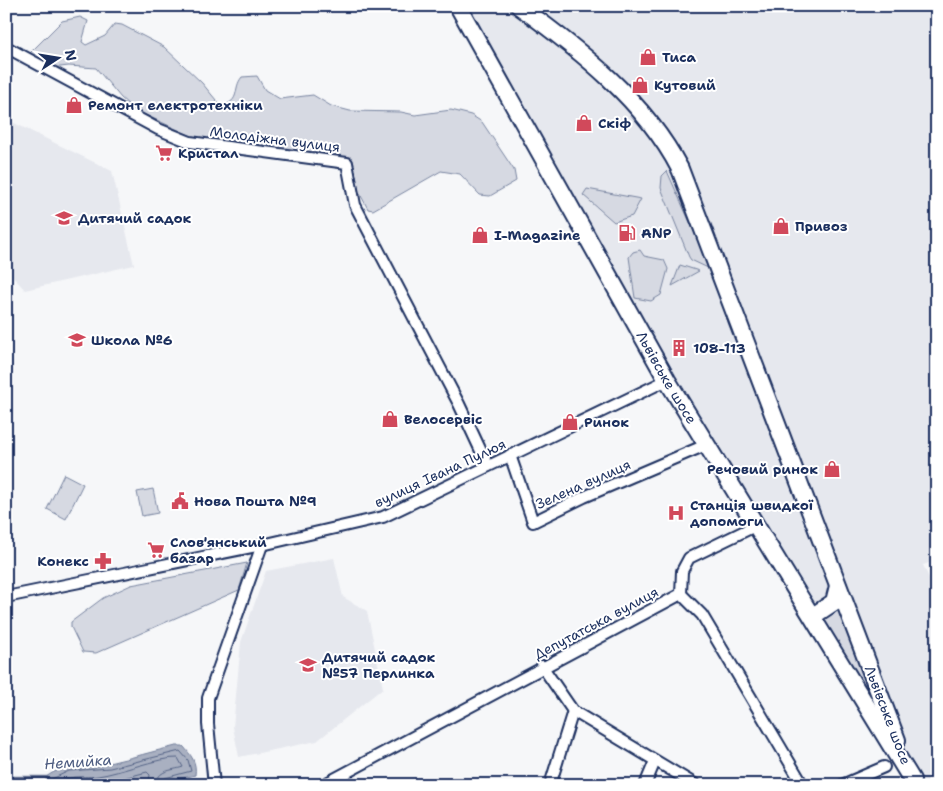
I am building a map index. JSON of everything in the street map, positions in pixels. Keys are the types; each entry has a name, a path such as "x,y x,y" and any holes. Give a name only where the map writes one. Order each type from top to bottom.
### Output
{"main road":[{"name":"Львівське шосе","path":"458,6 667,380 708,444 913,782"},
{"name":"Львівське шосе","path":"519,6 589,59 639,108 667,143 680,169 718,263 913,782"},
{"path":"813,616 834,602 838,586"}],"street":[{"name":"Молодіжна вулиця","path":"6,47 158,129 190,142 347,162 353,198 358,211 459,404 488,466"},
{"name":"вулиця Івана Пулюя","path":"6,597 262,545 383,517 667,380"},
{"name":"Зелена вулиця","path":"510,456 534,522 584,497 708,444"},
{"path":"681,594 682,570 689,558 757,525"},
{"path":"214,785 208,724 208,698 262,545"},
{"name":"Депутатська вулиця","path":"323,785 542,666 681,594 702,615 803,785"},
{"path":"542,666 573,711 696,785"},
{"path":"550,785 573,711"},
{"path":"645,785 656,761"},
{"path":"842,785 884,767"}],"shaded area":[{"name":"Речовий ринок","path":"463,6 937,6 937,560 923,565 937,595 937,785 917,785 670,378"},
{"path":"80,17 88,21 82,42 86,45 105,36 115,24 122,25 164,47 202,83 221,106 232,101 242,77 257,76 265,90 280,99 313,95 331,106 350,111 401,112 415,115 451,110 471,115 482,122 514,170 516,181 490,196 480,195 460,174 441,171 373,210 368,209 359,192 353,160 198,139 135,110 121,98 96,68 69,66 51,68 32,61 30,53 62,21"},
{"name":"Дитячий садок","path":"6,119 112,171 134,265 25,290 6,269"},
{"path":"667,171 709,265 708,268 691,260 689,257 661,188 662,176"},
{"path":"587,189 641,199 632,216 614,222 583,195"},
{"path":"640,250 644,256 664,260 668,269 661,295 651,301 635,298 629,257 633,252"},
{"path":"680,265 699,271 672,286"},
{"name":"Ринок","path":"645,383 647,388 495,461 492,456"},
{"path":"64,474 83,484 66,519 47,509"},
{"path":"153,489 158,513 142,516 137,492"},
{"name":"Дитячий садок №57 Перлинка","path":"334,558 343,597 367,611 383,688 317,741 239,757 233,727 241,642 266,571"},
{"path":"247,563 239,590 96,653 83,652 71,627 71,622 103,598 131,585"},
{"path":"836,595 912,780 813,616"}],"water":[{"path":"176,746 183,746 191,756 195,766 195,775 155,785 46,783 46,777 68,767 109,763"}],"waterway":[{"name":"Немийка","path":"6,777 47,777"}],"place":[{"name":"Тиса","path":"648,57"},
{"name":"Кутовий","path":"640,85"},
{"name":"Ремонт електротехніки","path":"74,105"},
{"name":"Скіф","path":"584,123"},
{"name":"Кристал","path":"164,153"},
{"name":"Дитячий садок","path":"64,218"},
{"name":"Привоз","path":"781,226"},
{"name":"ANP","path":"627,233"},
{"name":"I-Magazine","path":"480,235"},
{"name":"Школа №6","path":"77,340"},
{"name":"108-113","path":"679,348"},
{"name":"Велосервіс","path":"390,419"},
{"name":"Ринок","path":"570,422"},
{"name":"Речовий ринок","path":"832,469"},
{"name":"Нова Пошта №9","path":"180,501"},
{"name":"Станція швидкої допомоги","path":"676,513"},
{"name":"Слов'янський базар","path":"156,550"},
{"name":"Конекс","path":"103,561"},
{"name":"Дитячий садок №57 Перлинка","path":"308,665"}]}
